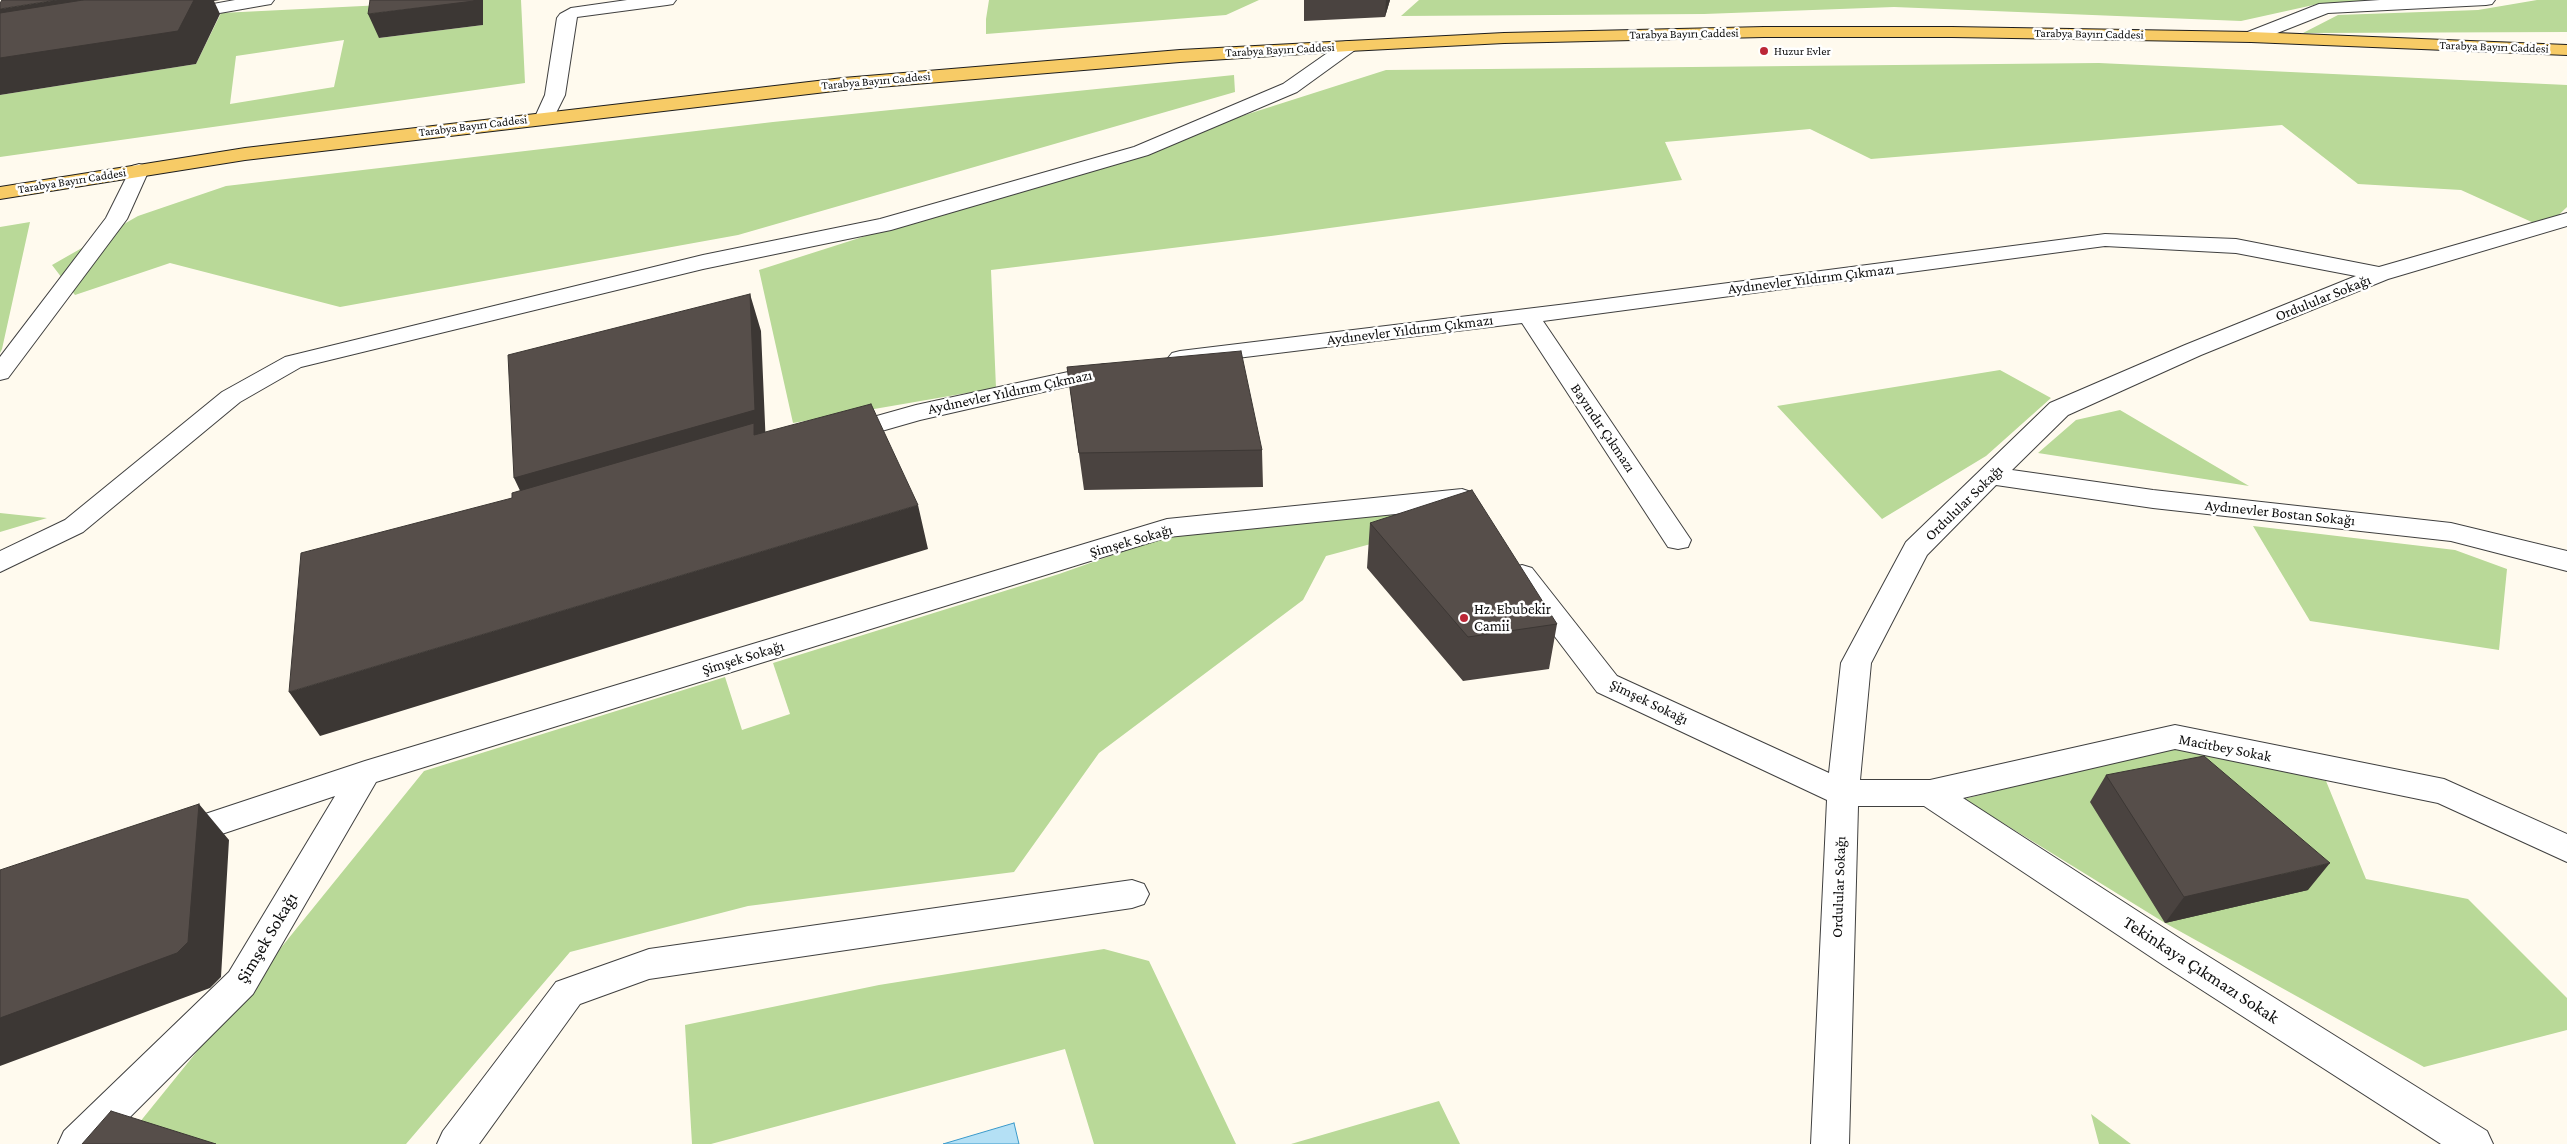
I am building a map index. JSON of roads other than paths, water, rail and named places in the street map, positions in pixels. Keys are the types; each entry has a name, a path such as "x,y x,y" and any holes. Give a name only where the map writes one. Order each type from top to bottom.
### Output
{"main road":[{"name":"Tarabya Bayırı Caddesi","path":"0,193 245,154 545,117 843,84 1018,68 1349,46 1504,38 1764,32 1952,32 2251,37 2567,50"}],"street":[{"path":"167,17 265,0"},
{"path":"545,117 555,95 566,18 577,12 668,0"},
{"path":"2251,37 2325,8 2486,0"},
{"path":"0,562 74,526 231,397 293,362 703,262 883,225 1141,152 1290,88 1349,46"},
{"path":"0,373 116,219 139,170"},
{"name":"Ordulular Sokağı","path":"1830,1144 1843,793 1856,663 1916,549 2059,409 2193,350 2380,274 2567,219"},
{"name":"Aydınevler Yıldırım Çıkmazı","path":"1157,361 2105,240 2236,246 2380,274"},
{"name":"Bayındır Çıkmazı","path":"1528,315 1678,540"},
{"name":"Aydınevler Yıldırım Çıkmazı","path":"821,441 916,413 1128,366"},
{"name":"Aydınevler Bostan Sokağı","path":"1991,476 2153,499 2451,532 2567,561"},
{"name":"Şimşek Sokağı","path":"150,845 366,773 1167,528 1462,498 1486,529"},
{"name":"Şimşek Sokağı","path":"1504,552 1607,684 1843,793"},
{"name":"Macitbey Sokak","path":"1843,793 1930,792 2175,737 2444,792 2567,849"},
{"name":"Şimşek Sokağı","path":"77,1144 241,983 366,773"},
{"name":"Tekinkaya Çıkmazı Sokak","path":"1930,792 2175,954 2474,1144"},
{"path":"456,1144 568,992 649,964 1132,894"}],"water":[{"path":"1014,1123 1019,1144 943,1144"}],"place":[{"name":"Huzur Evler","path":"1764,51"},
{"name":"Hz. Ebubekir Camii","path":"1464,618"}]}
